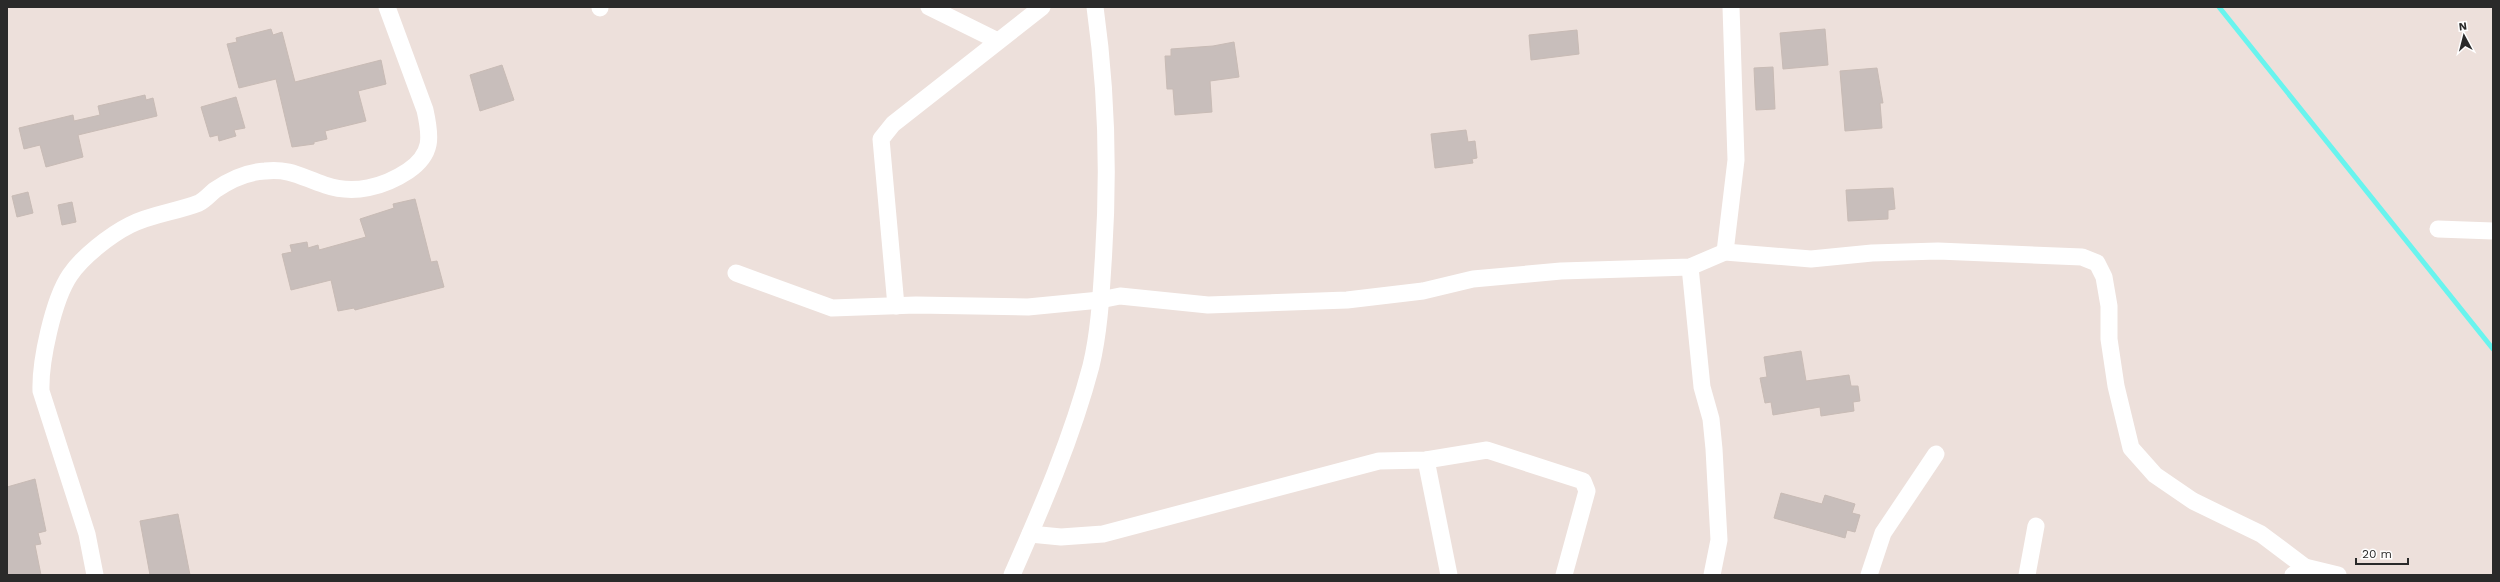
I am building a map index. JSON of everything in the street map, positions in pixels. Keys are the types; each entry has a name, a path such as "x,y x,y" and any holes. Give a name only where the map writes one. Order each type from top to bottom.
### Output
{"street":[{"path":"95,575 87,534 41,391 40,372 45,350 58,302 69,276 83,258 129,225 200,202 235,177 265,171 289,170 327,186 358,191 393,181 422,162 427,149 429,127 387,7"},
{"path":"929,7 998,41"},
{"path":"896,306 881,139 893,124 1042,7"},
{"path":"1012,575 1073,426 1091,364 1100,300 1106,220 1106,116 1101,53 1095,7"},
{"path":"1725,252 1736,160 1731,7"},
{"path":"2438,228 2493,230"},
{"path":"736,273 832,308 896,306 1028,307 1100,300 1120,296 1208,305 1278,304 1423,291 1473,279 1505,276 1560,272 1690,267 1725,252 1811,258 1872,253 1938,251 2082,257 2097,263 2104,277 2109,306 2109,339 2116,386 2131,448 2155,475 2192,501 2261,534 2299,571 2338,575"},
{"path":"1690,267 1702,388 1711,419 1714,449 1719,540 1712,575"},
{"path":"1030,534 1061,537 1103,534 1379,461 1426,460 1487,450 1583,482 1587,491 1564,575"},
{"path":"1869,575 1884,533 1936,454"},
{"path":"1426,460 1449,575"},
{"path":"2027,575 2036,526"}],"building":[{"path":"271,29 273,35 282,32 295,82 381,60 386,84 358,91 366,121 325,131 327,139 314,142 314,144 292,147 276,79 239,88 227,44 237,42 236,38"},
{"path":"1825,29 1828,65 1783,69 1780,33"},
{"path":"1577,30 1579,54 1531,60 1529,35"},
{"path":"1234,42 1239,77 1210,81 1212,112 1175,115 1173,89 1167,89 1165,56 1171,56 1171,49 1213,46"},
{"path":"502,65 514,100 480,111 470,75"},
{"path":"1773,67 1775,109 1756,110 1754,68"},
{"path":"1877,68 1883,103 1880,103 1882,128 1845,131 1840,71"},
{"path":"145,95 146,100 153,98 157,116 78,135 83,157 46,167 40,145 24,149 19,128 73,115 74,121 100,115 98,106"},
{"path":"236,97 245,128 234,130 236,136 219,141 218,135 210,137 201,107"},
{"path":"1466,130 1468,142 1475,141 1477,158 1472,159 1473,163 1435,168 1431,134"},
{"path":"1893,188 1895,209 1888,210 1888,219 1848,221 1846,190"},
{"path":"28,192 33,213 17,217 12,196"},
{"path":"415,199 431,262 437,261 444,287 355,310 354,308 338,311 331,280 291,290 282,254 292,252 290,245 307,242 308,248 318,245 319,250 366,237 360,219 394,208 393,204"},
{"path":"72,202 76,222 62,225 58,205"},
{"path":"1801,351 1806,381 1849,375 1851,386 1858,386 1860,401 1853,402 1854,411 1821,416 1820,407 1773,415 1771,402 1765,403 1760,378 1767,377 1764,357"},
{"path":"35,479 46,531 38,533 41,544 35,545 41,575 7,575 7,487"},
{"path":"1781,493 1822,504 1825,495 1855,504 1852,513 1860,515 1855,532 1847,530 1845,538 1774,518"},
{"path":"178,514 190,575 150,575 140,521"}],"waterway":[{"path":"2219,7 2493,349"}]}
